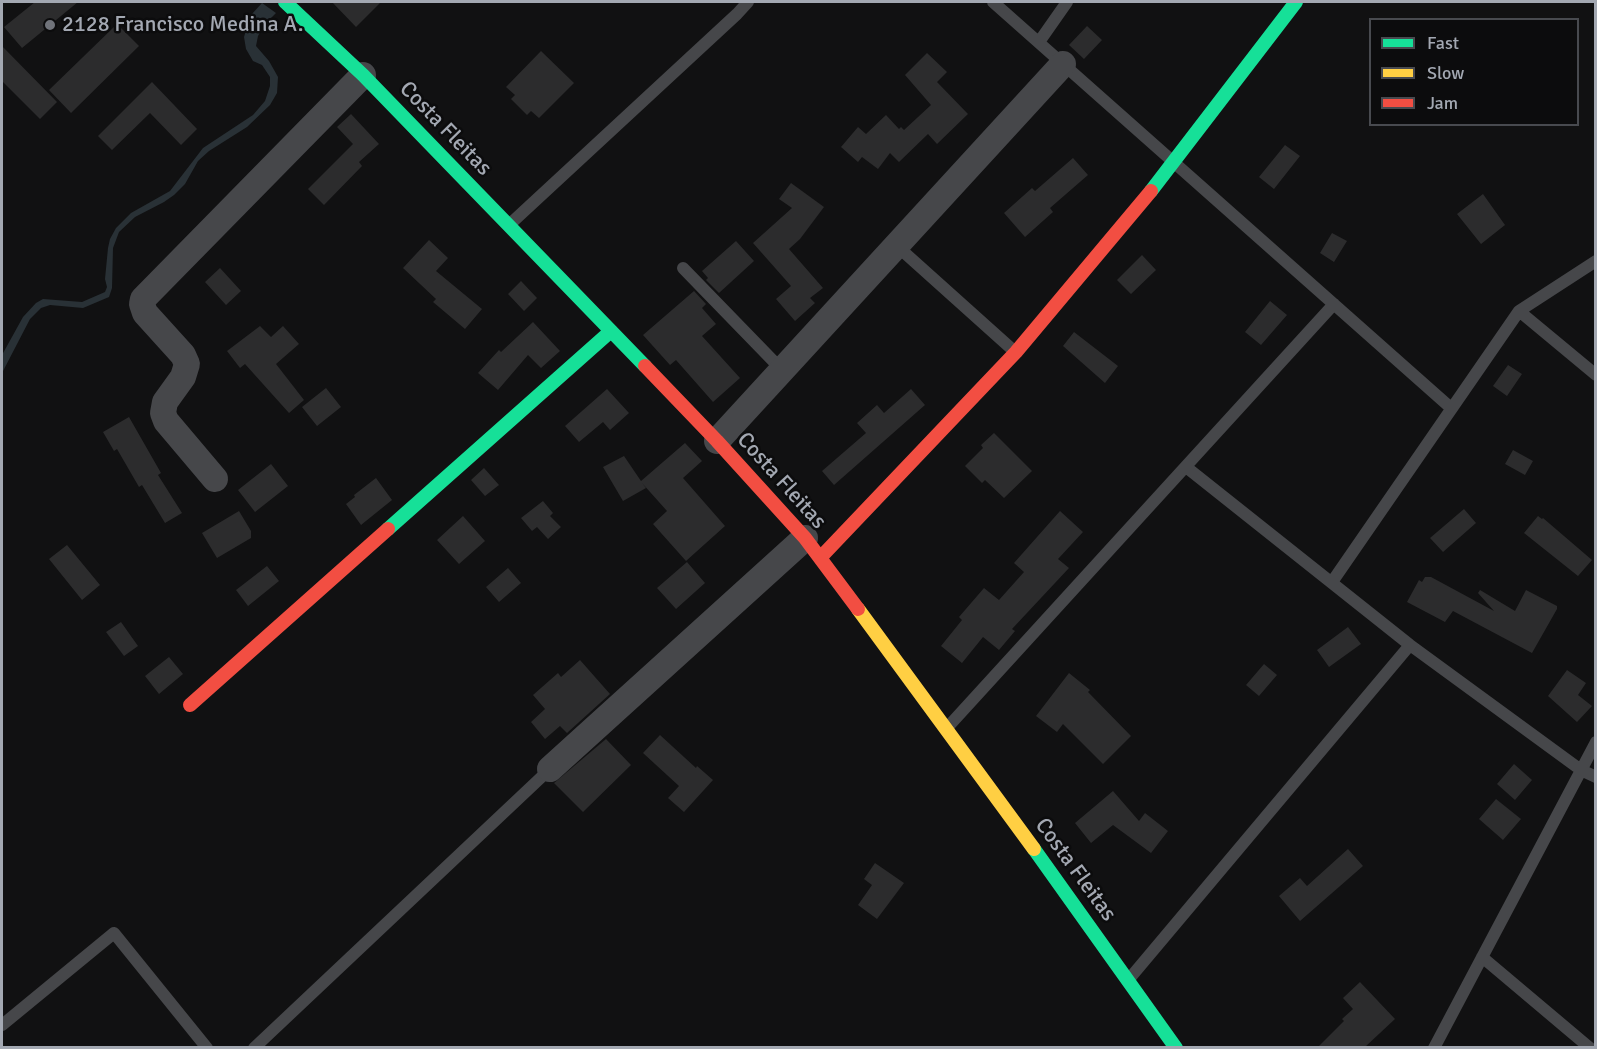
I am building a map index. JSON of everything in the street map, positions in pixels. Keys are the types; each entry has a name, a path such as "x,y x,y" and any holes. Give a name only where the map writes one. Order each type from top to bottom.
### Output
{"main road":[{"path":"813,548 1016,352 1174,163 1296,2"},
{"name":"Costa Fleitas","path":"293,4 717,441 813,548 1130,979 1176,1047"},
{"path":"190,705 611,331"}],"street":[{"path":"717,441 1063,64"},
{"path":"215,479 166,421 163,413 165,402 183,377 188,364 183,355 145,313 142,308 143,299 363,75"},
{"path":"550,769 813,548"}],"lane":[{"path":"508,226 748,2"},
{"path":"993,2 1451,408"},
{"path":"1039,42 1067,2"},
{"path":"897,246 1016,352"},
{"path":"1332,582 1519,311 1596,261"},
{"path":"683,268 782,370"},
{"path":"946,730 1334,304"},
{"path":"1519,311 1596,375"},
{"path":"1186,467 1410,645 1581,770 1596,777"},
{"path":"1130,979 1410,645"},
{"path":"1434,1047 1596,742"},
{"path":"254,1047 550,769"},
{"path":"2,1024 114,933 207,1047"},
{"path":"1482,957 1590,1047"}],"shaded area":[{"path":"262,3 276,13 264,25 256,46 269,61 278,77 277,93 270,105 247,127 209,151 198,161 185,184 174,195 135,217 119,232 113,248 112,288 109,297 83,308 50,305 41,308 30,319 2,373 2,355 23,317 36,303 43,299 82,302 105,292 108,248 116,228 131,213 170,191 203,148 253,115 265,101 270,86 270,77 262,65 253,61 246,49 244,37 251,15"}],"building":[{"path":"35,2 78,2 22,48 4,27"},
{"path":"332,2 381,2 356,27"},
{"path":"117,24 139,46 71,113 49,90"},
{"path":"1087,26 1102,40 1084,59 1069,45"},
{"path":"2,46 57,102 40,119 2,81"},
{"path":"541,51 574,83 539,118 531,111 527,115 511,99 515,95 506,87"},
{"path":"927,53 947,72 937,82 968,114 937,144 928,134 899,162 890,153 878,169 862,157 858,162 841,147 858,127 866,134 886,115 899,129 901,127 904,130 931,105 905,75"},
{"path":"152,82 197,129 181,145 150,113 112,150 98,136"},
{"path":"351,114 379,144 359,162 362,166 324,205 308,189 353,144 337,127"},
{"path":"1285,145 1300,156 1274,189 1259,177"},
{"path":"1073,158 1088,175 1050,208 1053,212 1025,237 1004,213 1032,188 1035,191"},
{"path":"791,183 824,207 800,239 789,249 823,288 810,298 815,303 795,321 776,299 791,286 753,243 792,208 779,199"},
{"path":"1483,194 1505,225 1481,244 1457,214"},
{"path":"1332,233 1347,241 1334,262 1320,253"},
{"path":"429,240 448,258 436,271 482,309 465,329 433,302 436,299 403,268"},
{"path":"736,241 754,261 719,293 706,280 708,278 702,271"},
{"path":"1142,255 1156,270 1131,294 1117,280"},
{"path":"220,268 241,291 226,305 205,282"},
{"path":"521,281 537,298 524,311 508,294"},
{"path":"694,291 706,304 702,308 716,324 702,336 740,378 713,402 676,360 670,365 643,335"},
{"path":"1270,301 1287,315 1261,345 1245,332"},
{"path":"533,322 560,351 541,368 528,355 498,390 478,373 499,350 501,352"},
{"path":"260,326 271,337 283,326 299,344 276,364 304,400 289,413 245,364 240,368 227,351"},
{"path":"1074,332 1118,366 1105,383 1063,346"},
{"path":"1508,365 1522,374 1507,396 1493,386"},
{"path":"326,388 341,407 317,426 302,407"},
{"path":"607,389 629,413 610,430 603,422 579,442 565,426"},
{"path":"911,389 925,405 834,485 822,471 866,433 857,423 877,405 884,413"},
{"path":"129,417 161,473 158,475 182,513 165,523 142,485 139,487 117,449 114,451 103,432"},
{"path":"994,433 1032,471 1004,498 985,480 982,483 965,466 983,448 981,445"},
{"path":"685,443 702,461 683,478 725,526 686,561 653,524 667,511 642,483 646,488 623,501 603,467 624,456 641,481"},
{"path":"1513,450 1533,461 1525,475 1505,464"},
{"path":"271,464 288,486 255,512 238,490"},
{"path":"484,468 499,485 485,496 471,480"},
{"path":"376,478 392,500 361,525 346,504"},
{"path":"543,501 553,513 550,516 561,527 548,539 537,527 532,531 521,518"},
{"path":"1464,509 1476,523 1443,552 1430,538"},
{"path":"239,511 251,531 251,538 217,558 202,533"},
{"path":"1060,511 1083,532 1058,559 1069,568 1012,629 1015,631 999,650 983,637 962,663 941,646 962,620 959,617 984,588 999,600 1024,572 1014,563"},
{"path":"463,516 485,541 459,564 437,540"},
{"path":"1538,516 1592,560 1578,576 1524,533"},
{"path":"67,545 100,585 82,600 49,559"},
{"path":"687,562 705,583 676,609 657,588"},
{"path":"267,566 279,581 248,606 236,590"},
{"path":"508,568 521,583 499,602 486,587"},
{"path":"1425,577 1431,577 1494,611 1478,593 1480,590 1515,611 1526,590 1557,606 1557,609 1532,653 1453,611 1445,622 1407,602 1419,580 1422,582"},
{"path":"121,622 138,646 124,656 106,632"},
{"path":"1348,627 1361,644 1329,667 1317,650"},
{"path":"169,657 183,674 159,694 145,676"},
{"path":"580,660 610,694 567,733 560,726 545,739 531,722 545,709 533,695 558,673 561,677"},
{"path":"1264,664 1277,675 1259,696 1246,685"},
{"path":"1567,670 1586,683 1578,695 1592,706 1577,722 1548,696"},
{"path":"1069,673 1090,690 1088,692 1131,736 1103,764 1063,724 1057,732 1036,716"},
{"path":"660,735 696,768 697,766 713,780 684,812 668,798 679,786 643,753"},
{"path":"606,739 631,765 583,812 554,783"},
{"path":"1514,764 1532,780 1515,800 1497,784"},
{"path":"1113,791 1139,821 1145,813 1168,831 1151,853 1113,825 1091,843 1075,823"},
{"path":"1496,799 1521,819 1503,840 1479,819"},
{"path":"1348,849 1363,866 1300,921 1279,896 1300,878 1307,886"},
{"path":"875,863 904,883 877,919 858,905 872,885 864,879"},
{"path":"1360,982 1395,1019 1365,1047 1318,1047 1353,1009 1343,998"}],"traffic: fast":[{"path":"285,2 363,75 645,366"},
{"path":"1151,191 1296,2"},
{"path":"388,529 611,331"},
{"path":"1034,849 1176,1048"}],"traffic: slow":[{"path":"858,609 1034,849"}],"traffic: jam":[{"path":"820,558 1016,352 1151,191"},
{"path":"645,366 805,538 858,609"},
{"path":"190,705 388,529"}],"place":[{"name":"2128 Francisco Medina A.","path":"50,25"}]}
